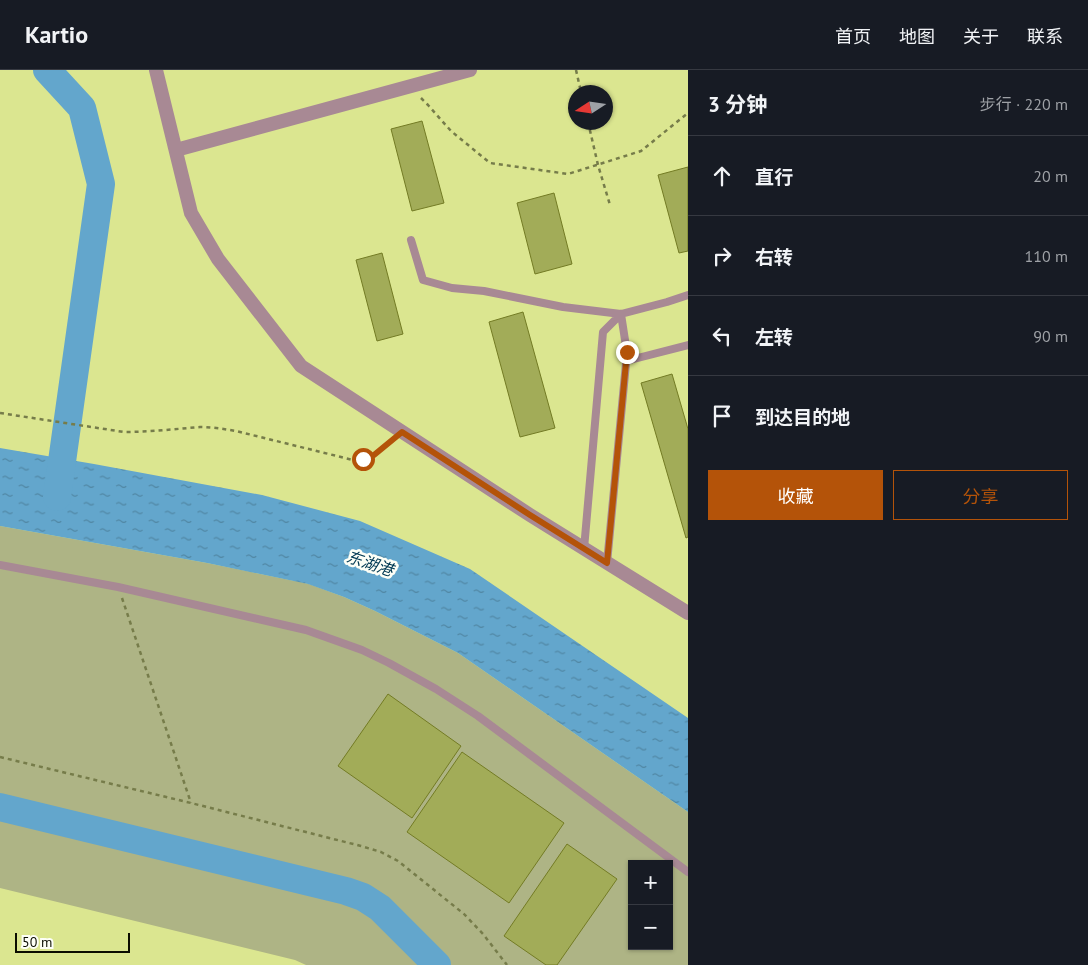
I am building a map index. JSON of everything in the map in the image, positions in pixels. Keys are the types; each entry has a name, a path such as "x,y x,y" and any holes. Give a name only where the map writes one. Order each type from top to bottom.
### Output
{"street":[{"path":"156,70 191,213 218,259 301,366 584,549 688,613"},
{"path":"176,150 470,70"}],"lane":[{"path":"411,240 423,280 452,288 563,307 621,314 688,295"},
{"path":"607,563 627,352 621,314"},
{"path":"584,549 603,332 621,314"},
{"path":"626,361 688,346"},
{"path":"0,565 118,587 306,630 362,650 436,689 478,716 688,872"}],"path":[{"path":"576,70 579,85"},
{"path":"408,87 428,105 451,131 490,163 568,174 641,151 688,113"},
{"path":"590,130 610,205"},
{"path":"0,412 105,430 139,432 202,427 219,428 353,460 374,455 402,432"},
{"path":"118,587 190,803"},
{"path":"0,758 190,803 361,846 391,856 464,914 483,934 507,965"}],"green space":[{"path":"0,526 207,563 309,584 344,597 458,653 688,812 688,965 306,965 295,960 0,888"}],"water":[{"name":"东湖港","path":"0,448 262,495 360,521 470,569 688,718 688,812 458,653 344,597 308,584 207,563 0,526"}],"building":[{"path":"422,121 444,203 412,211 391,129"},
{"path":"688,167 688,251 679,253 658,175"},
{"path":"554,193 572,264 535,274 517,203"},
{"path":"382,253 403,334 377,341 356,260"},
{"path":"523,312 555,428 520,437 489,322"},
{"path":"672,374 688,429 688,537 686,538 641,383"},
{"path":"388,694 461,746 412,818 338,766"},
{"path":"462,752 564,823 509,903 407,832"},
{"path":"567,844 617,879 557,965 546,965 504,936"}],"waterway":[{"path":"47,70 82,108 101,184 57,497"},
{"path":"0,807 346,891 363,897 380,908 437,965"}],"route":[{"path":"363,459 374,455 402,432 607,563 627,352"}]}
